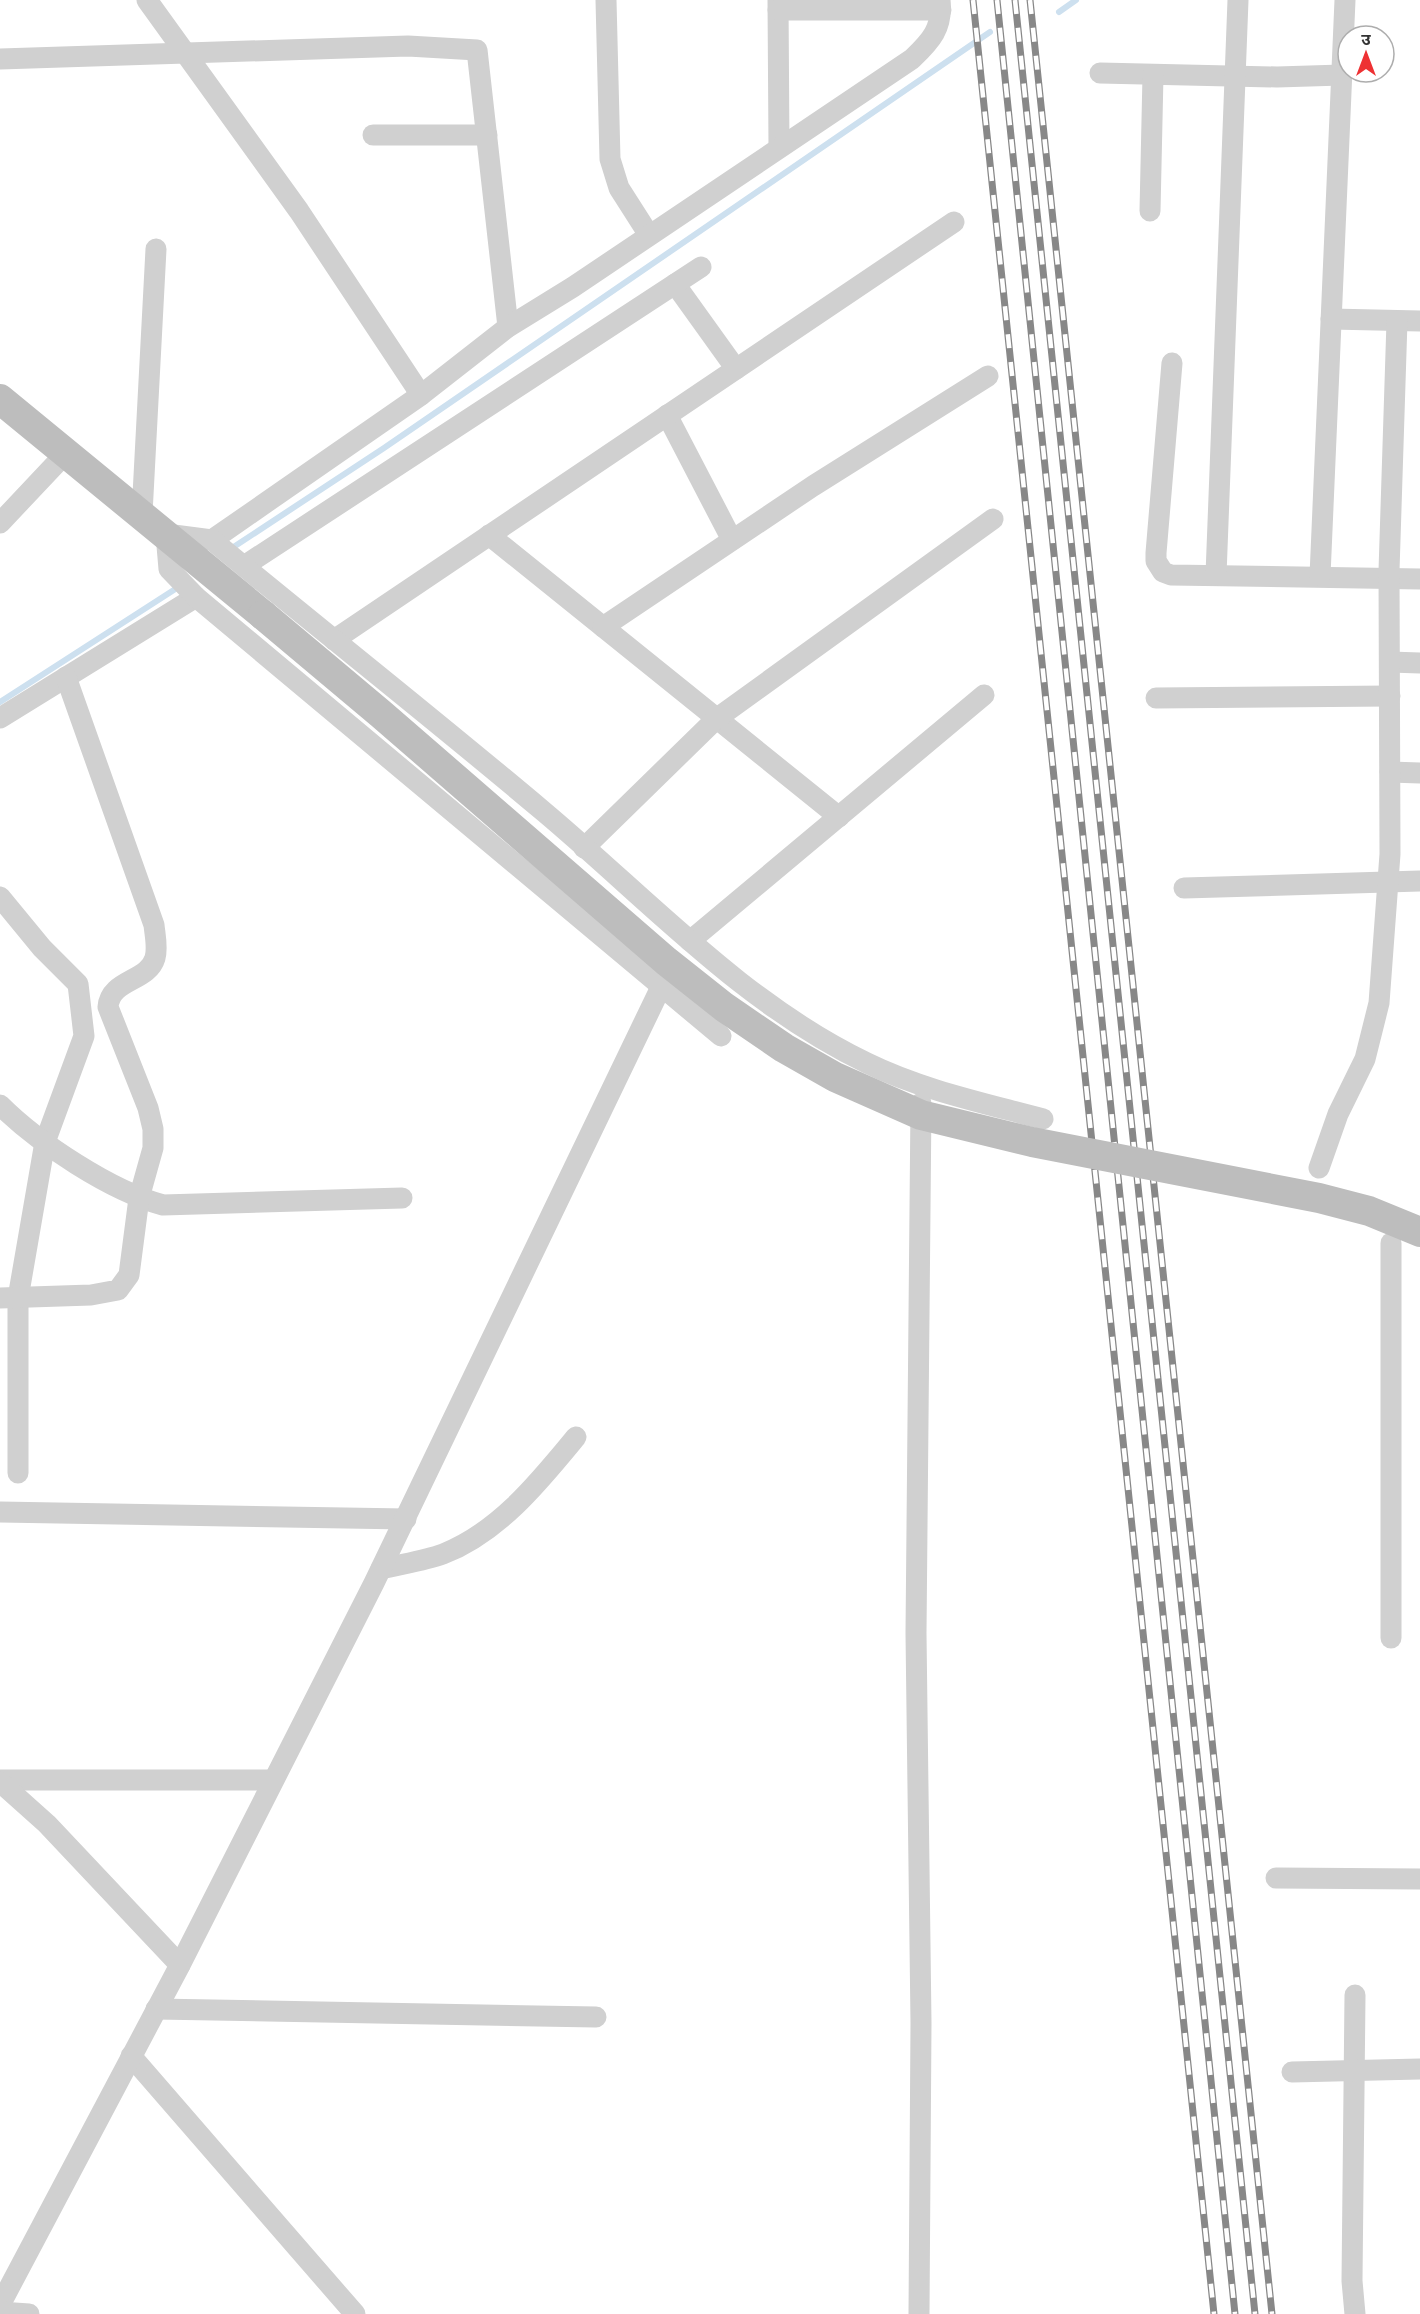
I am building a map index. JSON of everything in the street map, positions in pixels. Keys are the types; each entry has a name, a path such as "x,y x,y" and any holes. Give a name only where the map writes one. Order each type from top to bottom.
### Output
{"street":[{"path":"147,0 298,211 421,395"},
{"path":"606,0 610,159 620,188 649,235"},
{"path":"1216,575 1227,236 1238,0"},
{"path":"1344,24 1345,0"},
{"path":"228,552 508,327 573,287 912,59 931,41 939,26 940,5 778,5 779,148"},
{"path":"0,59 183,51 408,46 477,50 508,327"},
{"path":"1100,74 1336,75"},
{"path":"1150,211 1153,75"},
{"path":"1320,576 1342,84"},
{"path":"373,135 487,135"},
{"path":"334,640 954,222"},
{"path":"142,514 156,249"},
{"path":"228,552 701,267"},
{"path":"675,284 736,369"},
{"path":"1331,318 1420,321"},
{"path":"1319,1168 1338,1114 1365,1059 1379,1003 1388,881 1389,578 1397,321"},
{"path":"1172,363 1156,561 1163,572 1171,575 1420,579"},
{"path":"603,627 732,540 988,376"},
{"path":"0,399 142,514 381,714 666,961 724,1007 784,1048 835,1077 921,1115 1032,1142 1319,1198 1369,1211 1420,1232"},
{"path":"667,415 732,540"},
{"path":"0,523 66,453"},
{"path":"584,848 716,719 993,519"},
{"path":"166,534 228,552 584,848 690,941 783,1015 867,1063 921,1084 1044,1119"},
{"path":"166,534 169,568 188,588 721,1036"},
{"path":"489,535 839,817"},
{"path":"0,718 66,677 188,588"},
{"path":"1390,662 1420,663"},
{"path":"9,1298 91,1295 118,1290 129,1275 139,1198 153,1148 153,1129 148,1108 108,1007 108,998 113,991 150,968 155,958 154,925 66,677"},
{"path":"690,941 984,695"},
{"path":"1156,698 1390,696"},
{"path":"1390,772 1420,773"},
{"path":"1184,888 1420,881"},
{"path":"0,897 42,948 78,984 84,1036 45,1142 9,1298 18,1473"},
{"path":"0,2305 180,1965 381,1569 661,987"},
{"path":"919,2314 921,2023 916,1633 921,1084"},
{"path":"0,1105 45,1142 139,1198 163,1205 402,1198"},
{"path":"1391,1243 1391,1638"},
{"path":"381,1569 443,1554 475,1537 534,1489 576,1437"},
{"path":"0,1512 405,1518"},
{"path":"0,1781 272,1780"},
{"path":"0,1781 47,1824 180,1965"},
{"path":"1276,1878 1420,1879"},
{"path":"1355,1995 1352,2281 1355,2314"},
{"path":"156,2009 596,2017"},
{"path":"131,2056 355,2314"},
{"path":"1292,2072 1420,2069"},
{"path":"0,2312 29,2314"}],"waterway":[{"path":"1059,12 1076,0"},
{"path":"229,550 384,448 990,32"},
{"path":"0,702 180,586"}],"railway":[{"path":"973,0 1214,2314"},
{"path":"997,0 1235,2314"},
{"path":"1015,0 1255,2314"},
{"path":"1030,0 1272,2314"}]}
